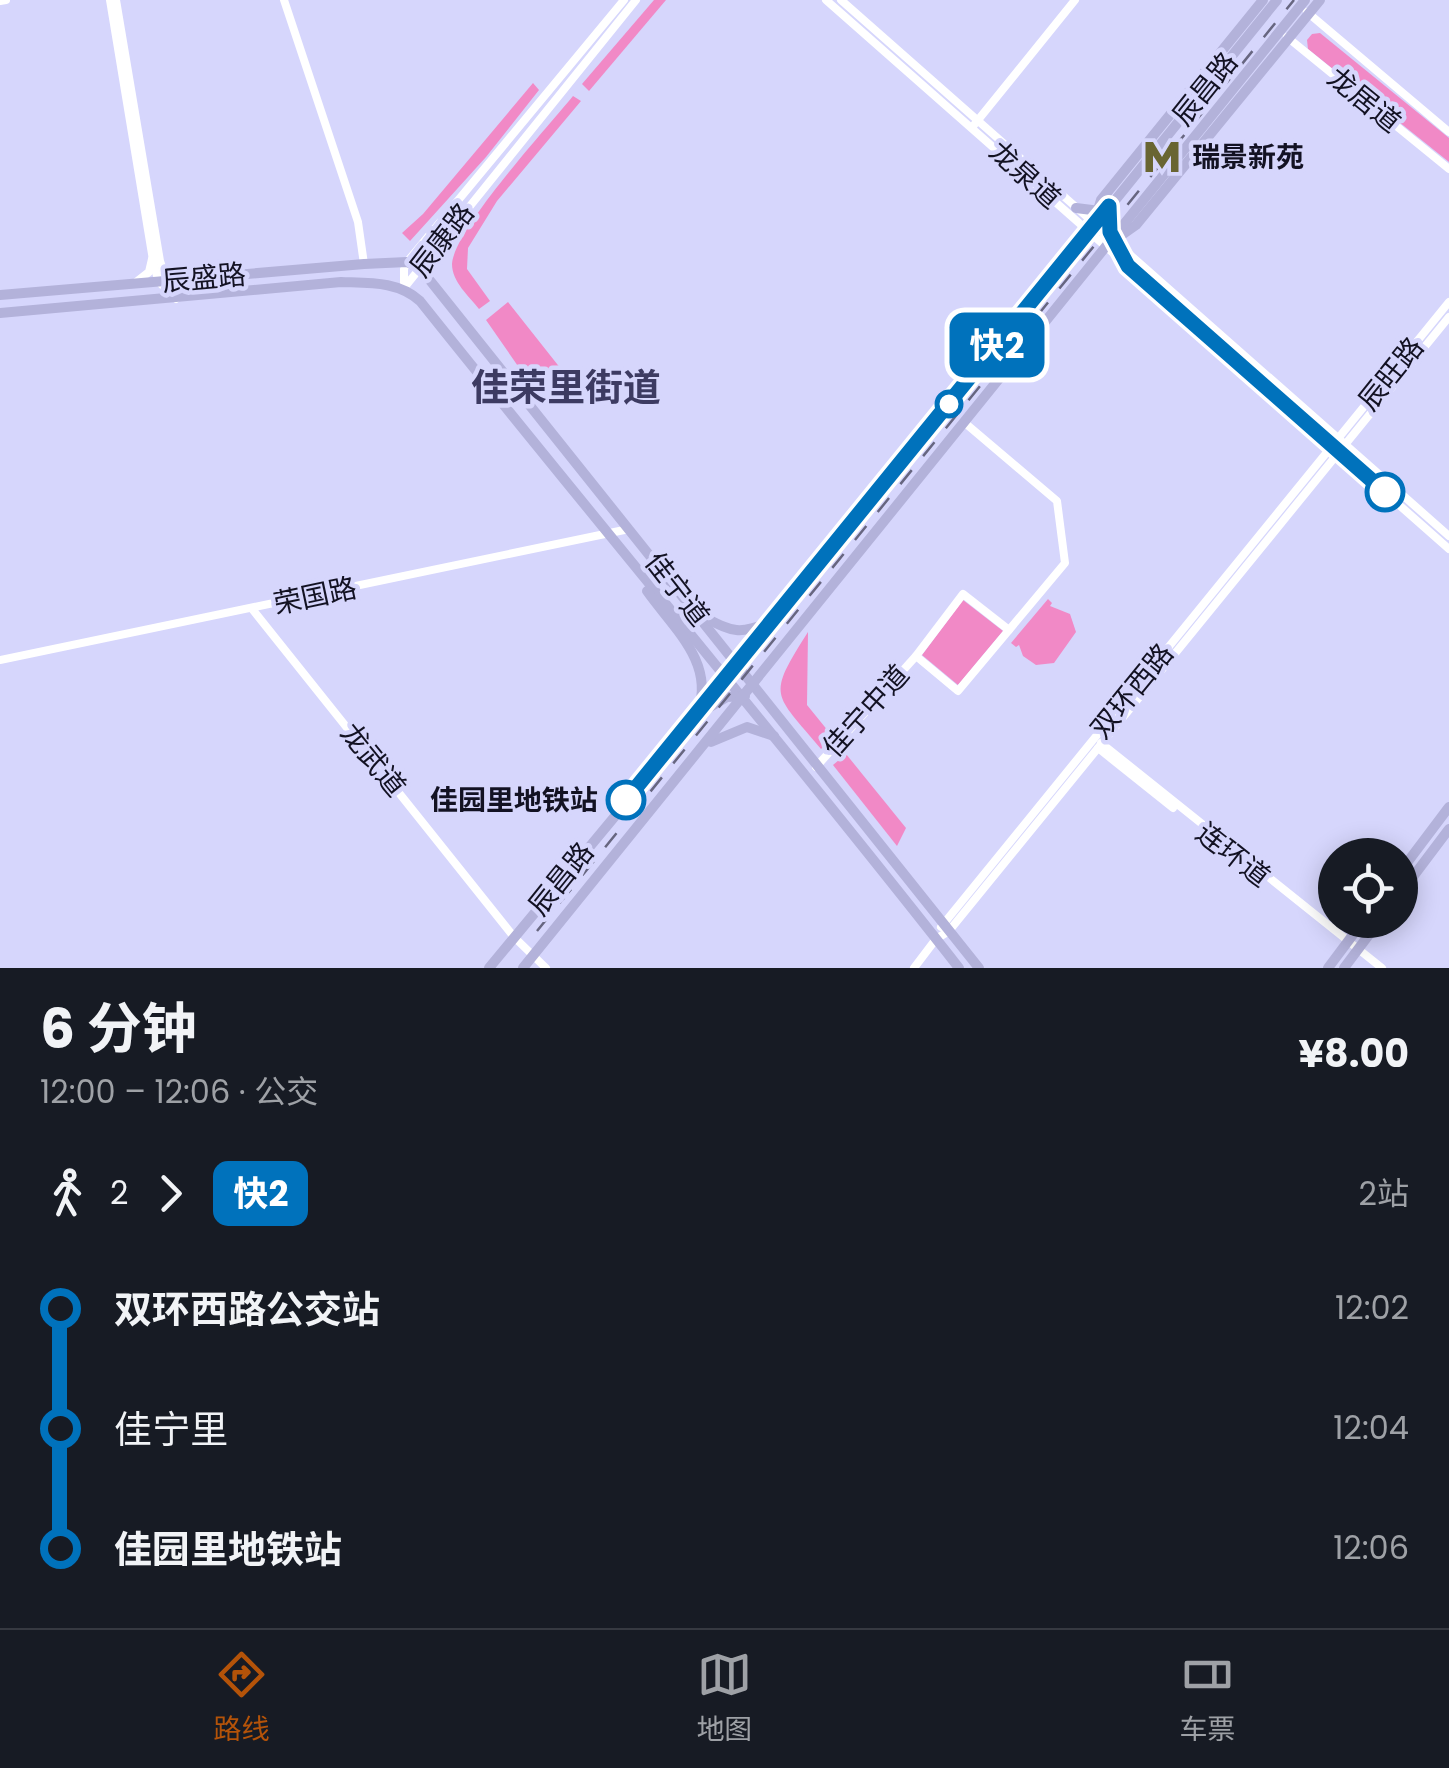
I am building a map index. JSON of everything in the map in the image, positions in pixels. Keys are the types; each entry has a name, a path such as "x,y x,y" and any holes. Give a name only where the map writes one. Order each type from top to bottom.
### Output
{"main road":[{"path":"1074,212 1093,222 1102,200 1263,0"},
{"name":"辰昌路","path":"489,968 694,721 1093,222 1277,0"},
{"path":"1110,244 1136,225 1305,7 1320,0"},
{"name":"辰昌路","path":"523,968 1130,218 1284,35"},
{"path":"1109,206 1110,244 1128,266"},
{"name":"辰盛路","path":"0,295 407,262"},
{"name":"佳宁道","path":"407,262 420,268 979,968"},
{"name":"辰盛路","path":"0,313 340,282 404,288"},
{"name":"佳宁道","path":"404,288 420,301 606,534 743,696 959,968"},
{"path":"632,565 701,672 702,698 694,721"},
{"path":"695,612 734,631 750,631 776,620"},
{"path":"694,721 723,699 743,696 757,701 782,723"},
{"path":"701,748 724,734 747,727 778,740"},
{"path":"1418,848 1449,806"},
{"path":"1418,870 1449,829"},
{"path":"1344,968 1356,938"},
{"path":"1328,968 1361,938"}],"street":[{"path":"113,0 156,258 163,282 176,299"},
{"path":"284,0 358,222 364,264"},
{"name":"辰康路","path":"404,288 407,262 624,0"},
{"name":"辰康路","path":"404,288 636,0"},
{"name":"龙泉道","path":"826,0 1074,212 1093,222 1110,244 1339,445 1449,548"},
{"name":"龙泉道","path":"841,0 974,124"},
{"path":"974,124 1075,0"},
{"name":"龙居道","path":"1305,7 1449,132"},
{"name":"龙居道","path":"1284,35 1449,169"},
{"path":"1093,222 1108,224 1130,218"},
{"path":"132,284 149,272 156,258"},
{"name":"龙泉道","path":"1128,266 1449,536"},
{"path":"140,302 163,282"},
{"name":"辰旺路","path":"1339,445 1449,302"},
{"name":"辰旺路","path":"1339,445 1449,317"},
{"path":"490,389 505,376"},
{"name":"佳宁中道","path":"916,656 958,690 1065,563 1057,500 965,423"},
{"name":"双环西路","path":"946,927 1092,740 1339,445"},
{"name":"双环西路","path":"946,927 1101,747 1339,445"},
{"name":"荣国路","path":"0,660 629,529"},
{"name":"佳宁中道","path":"816,766 916,656 963,594 1009,630"},
{"name":"龙武道","path":"253,610 514,937 546,968"},
{"name":"连环道","path":"1092,740 1379,968"},
{"path":"914,968 946,927"}],"shaded area":[{"path":"654,0 666,0 589,91 582,84"},
{"path":"1320,33 1449,138 1449,162 1308,49 1307,40"},
{"path":"533,83 539,90 486,157 410,241 402,233 423,214"},
{"path":"573,96 581,101 497,201 468,248 467,269 490,301 479,309 455,277 452,264 457,248 485,204"},
{"path":"508,302 561,369 544,382 548,388 538,395 486,320"},
{"path":"1048,599 1050,606 1070,614 1076,632 1054,663 1036,665 1023,656 1019,645 1011,643"},
{"path":"963,600 1003,631 958,685 922,655"},
{"path":"808,632 807,705 833,737 821,749 793,716 781,694 786,670"},
{"path":"846,754 906,828 897,846 833,765"}],"railway":[{"path":"537,931 1294,0"}],"bus line":[{"name":"快2","path":"626,800 1109,206 1110,232 1128,266 1385,492"}],"place":[{"name":"瑞景新苑","path":"1162,157"},
{"name":"佳园里地铁站","path":"626,800"}],"district":[{"name":"佳荣里街道","path":"566,387"}]}
